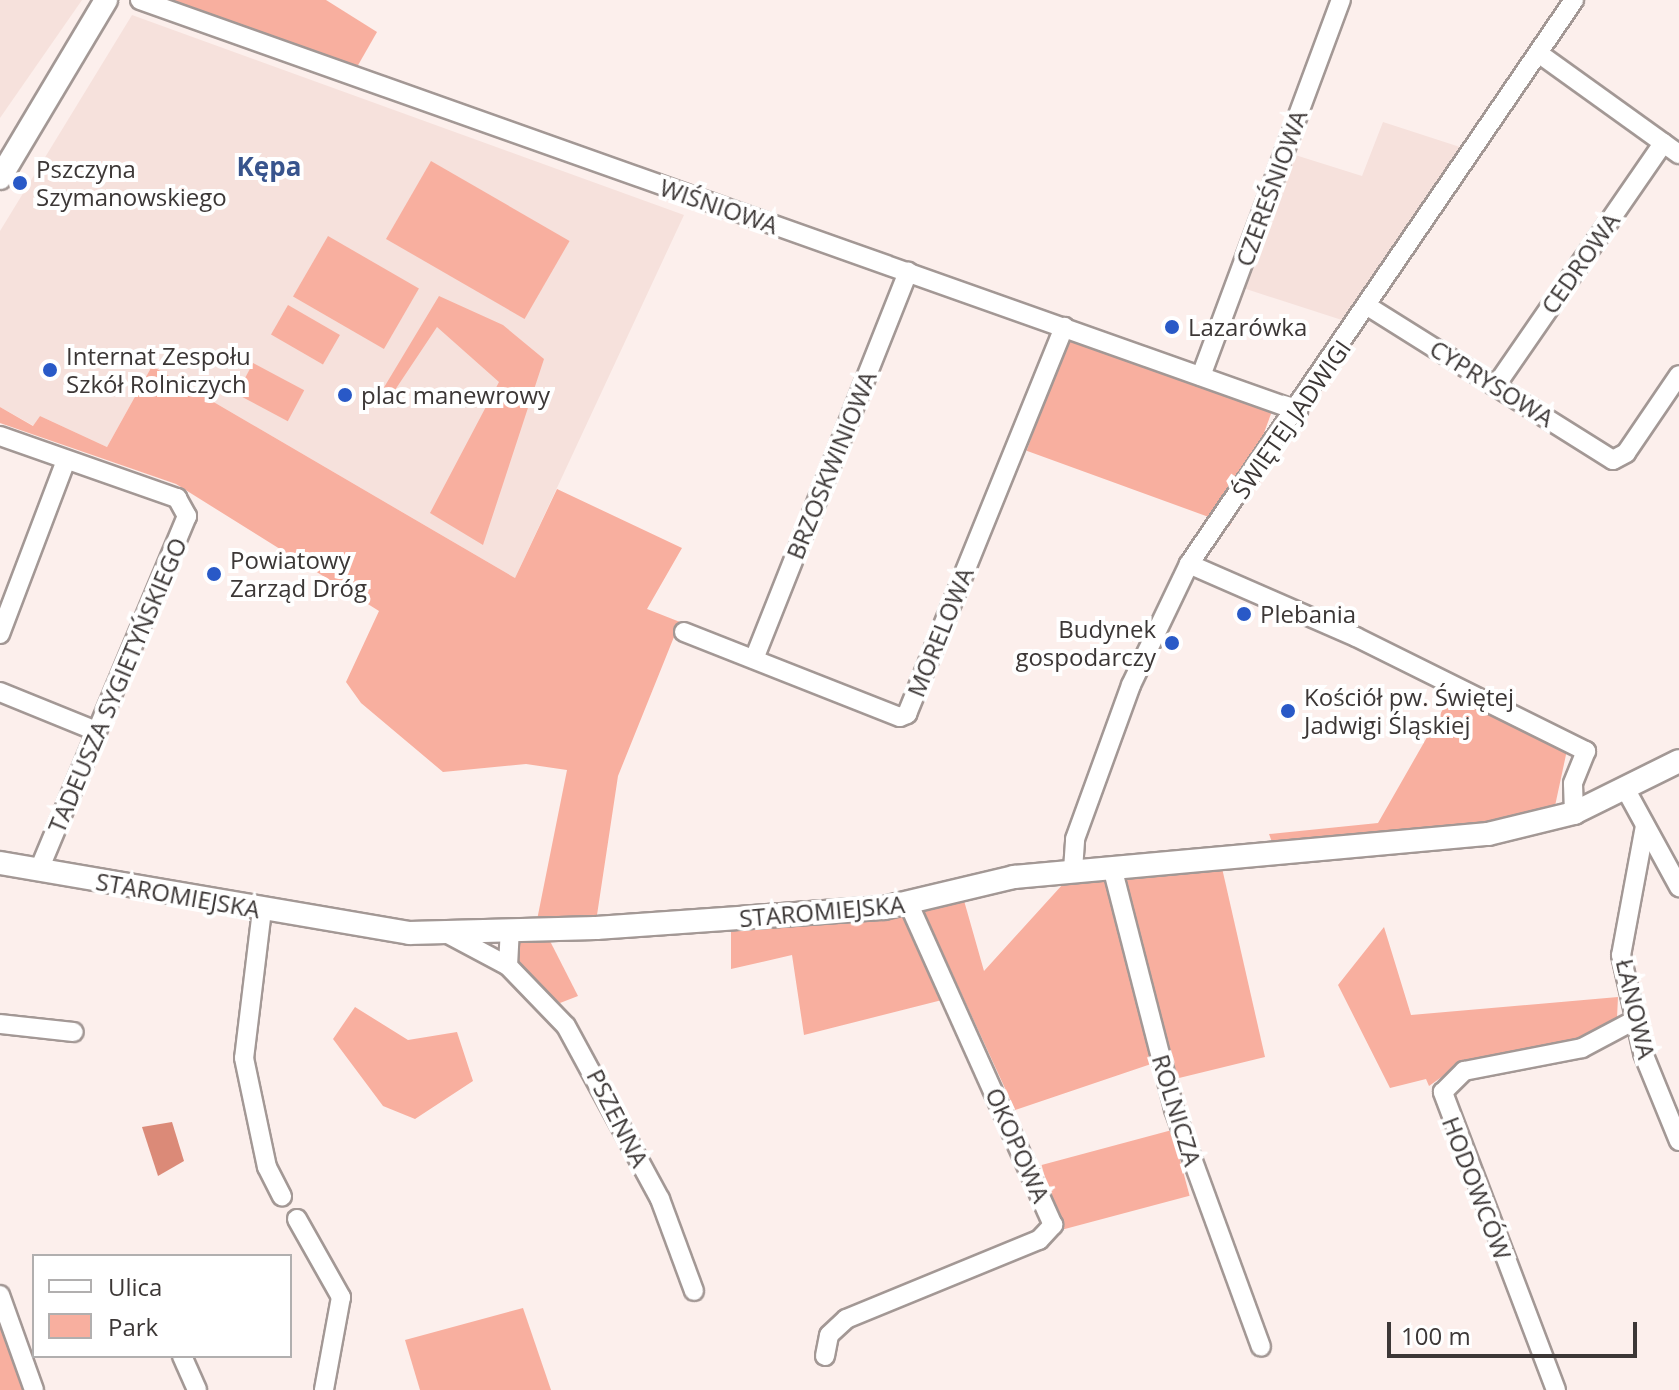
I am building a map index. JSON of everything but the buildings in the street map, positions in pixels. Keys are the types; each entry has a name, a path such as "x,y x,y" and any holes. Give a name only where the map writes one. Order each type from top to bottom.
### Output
{"street":[{"path":"0,178 106,0"},
{"name":"WIŚNIOWA","path":"140,0 1298,411"},
{"name":"CZEREŚNIOWA","path":"1201,376 1341,0"},
{"name":"ŚWIĘTEJ JADWIGI","path":"1073,870 1075,839 1131,685 1189,564 1369,307 1541,55 1574,0"},
{"path":"1541,55 1671,148"},
{"name":"CEDROWA","path":"1497,384 1671,148"},
{"name":"BRZOSKWINIOWA","path":"754,659 908,272"},
{"name":"CYPRYSOWA","path":"1369,307 1497,384 1613,460 1626,453 1679,375"},
{"name":"MORELOWA","path":"684,632 900,717 907,714 1064,327"},
{"name":"TADEUSZA SYGIETYŃSKIEGO","path":"0,436 177,498 187,516 39,870"},
{"path":"0,634 66,460"},
{"path":"1189,564 1356,637 1586,751 1573,784 1574,813"},
{"path":"0,692 96,731"},
{"name":"STAROMIEJSKA","path":"0,863 262,910 450,935 510,933 908,903 982,883 1073,870 1463,837 1574,813 1626,790 1679,761"},
{"path":"1626,790 1679,887"},
{"name":"ŁANOWA","path":"1645,826 1622,932 1633,1021 1679,1141"},
{"name":"ROLNICZA","path":"1112,867 1174,1109 1261,1347"},
{"name":"OKOPOWA","path":"825,1356 829,1335 846,1319 1039,1240 1053,1225 908,903"},
{"path":"262,910 244,1058 267,1167 282,1196"},
{"path":"508,966 510,933"},
{"name":"PSZENNA","path":"450,935 508,966 543,997 589,1060 660,1199 694,1291"},
{"name":"HODOWCÓW","path":"1556,1390 1443,1092 1464,1071 1582,1048 1633,1021"},
{"path":"0,1024 74,1032"},
{"path":"297,1219 341,1297 324,1390"},
{"path":"0,1295 34,1390"},
{"path":"183,1358 197,1390"}],"shaded area":[{"path":"0,0 82,0 0,118"},
{"path":"132,15 684,215 515,578 152,366 107,447 40,416 34,426 0,407 0,231"},
{"path":"1383,122 1463,148 1348,322 1243,288 1292,154 1362,176"},
{"path":"172,1122 184,1161 158,1176 142,1127"}],"green space":[{"path":"161,0 326,0 377,32 357,67"},
{"path":"431,161 570,241 525,319 386,239"},
{"path":"328,236 419,288 384,349 293,297"},
{"path":"439,296 503,325 544,359 483,545 430,513 499,382 437,327 391,396 380,394"},
{"path":"288,305 340,335 323,364 271,334"},
{"path":"1068,337 1272,411 1231,525 1027,451"},
{"path":"253,363 304,390 288,421 237,394"},
{"path":"152,366 515,578 557,489 682,548 647,609 680,622 618,776 597,915 537,920 567,770 526,764 443,772 361,703 346,682 379,611 176,484 0,423 0,407 33,426 40,416 107,447"},
{"path":"1450,697 1567,750 1555,806 1503,820 1273,845 1269,834 1378,823"},
{"path":"1222,868 1265,1057 1175,1079 1121,872"},
{"path":"1105,873 1154,1063 1015,1110 922,908 963,897 984,971 1063,884"},
{"path":"906,915 946,999 804,1035 792,955 731,969 731,926"},
{"path":"1384,927 1411,1015 1618,997 1617,1018 1583,1041 1457,1066 1429,1086 1426,1079 1390,1088 1338,985"},
{"path":"545,936 578,996 560,1003 515,965 513,939"},
{"path":"355,1007 408,1040 457,1032 473,1081 415,1119 383,1106 333,1039"},
{"path":"1172,1130 1190,1196 1059,1231 1042,1165"},
{"path":"523,1308 551,1390 420,1390 405,1340"},
{"path":"0,1315 23,1390 0,1390"}],"place":[{"name":"Pszczyna Szymanowskiego","path":"20,183"},
{"name":"Lazarówka","path":"1172,327"},
{"name":"Internat Zespołu Szkół Rolniczych","path":"50,370"},
{"name":"plac manewrowy","path":"345,395"},
{"name":"Powiatowy Zarząd Dróg","path":"214,574"},
{"name":"Plebania","path":"1244,614"},
{"name":"Budynek gospodarczy","path":"1172,643"},
{"name":"Kościół pw. Świętej Jadwigi Śląskiej","path":"1288,711"}],"district":[{"name":"Kępa","path":"269,167"}]}
